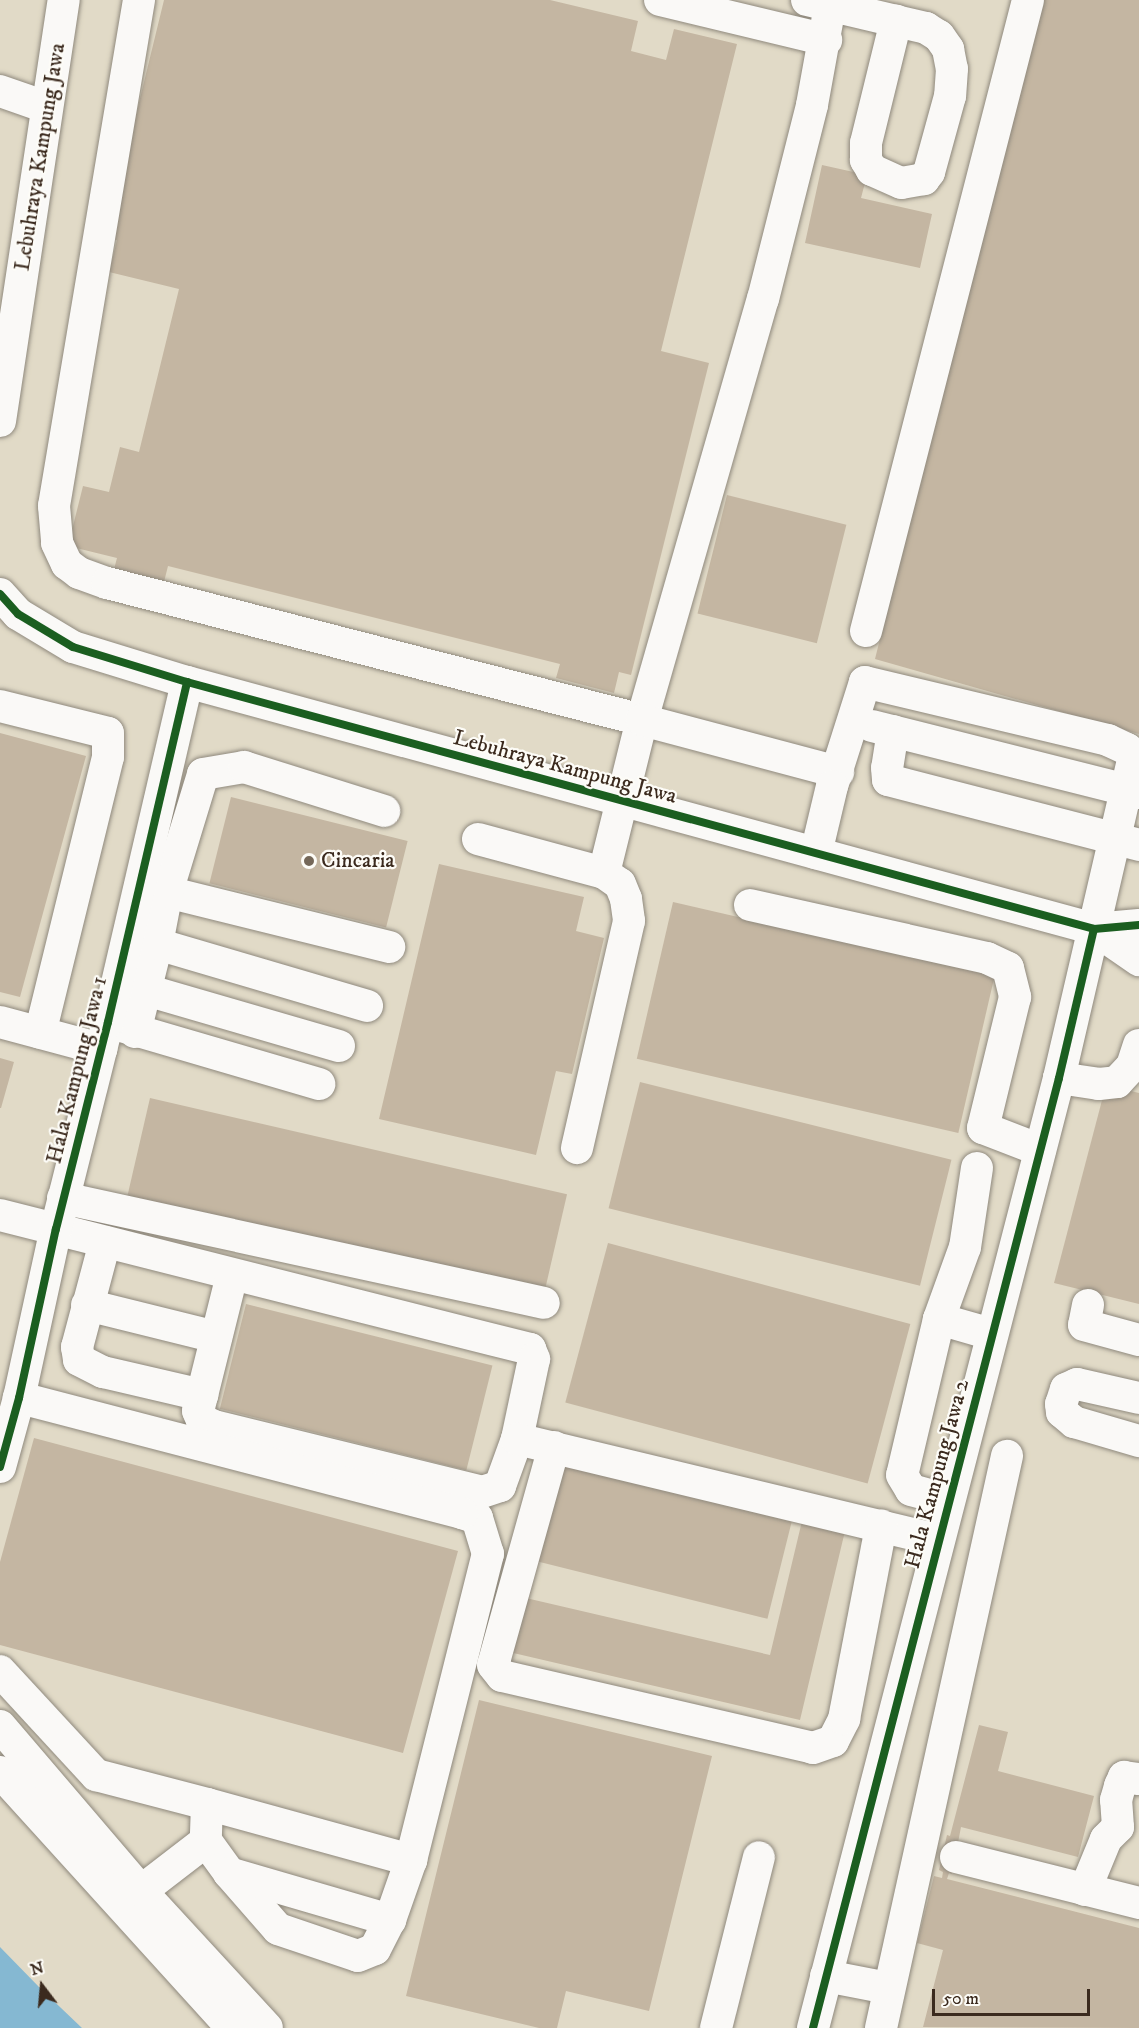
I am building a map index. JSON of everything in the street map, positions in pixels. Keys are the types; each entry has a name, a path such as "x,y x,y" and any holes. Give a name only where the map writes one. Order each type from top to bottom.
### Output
{"street":[{"name":"Lebuhraya Kampung Jawa","path":"0,421 4,370 64,0"},
{"path":"139,0 54,506 57,543 66,564 79,573 107,584 838,772"},
{"path":"660,0 826,40"},
{"path":"866,632 1028,0"},
{"path":"604,873 620,800 763,299 812,105 826,40 823,2 926,28 939,36 948,49 952,69 950,96 929,172 924,179 901,183 872,170 866,160 866,143 896,21"},
{"path":"0,91 46,107"},
{"name":"Lebuhraya Kampung Jawa","path":"0,594 18,614 73,647 187,682 1094,929 1139,960"},
{"name":"Hala Kampung Jawa 1","path":"0,1467 19,1398 63,1198 115,1034 187,682"},
{"name":"Hala Kampung Jawa 2","path":"813,2028 991,1334 1041,1150 1094,929 1127,843 1133,791 1134,756 1127,749 1097,737 870,682 862,685 853,721"},
{"path":"0,706 108,733 108,757 40,1033"},
{"path":"816,853 832,786 853,721 1133,791"},
{"path":"893,731 887,768 888,780 1127,843"},
{"path":"115,1034 146,990 167,892 203,774 244,767 384,811"},
{"path":"478,839 604,873 620,884 629,921 577,1148"},
{"path":"167,892 389,947"},
{"path":"750,905 987,958 1008,968 1015,997 982,1128 1041,1150"},
{"name":"Lebuhraya Kampung Jawa","path":"1094,929 1139,925"},
{"path":"157,944 367,1006"},
{"path":"146,990 339,1046"},
{"path":"0,1022 40,1033 115,1034 319,1084"},
{"path":"1059,1078 1099,1083 1117,1082 1136,1067"},
{"path":"948,1500 911,1490 902,1475 939,1319 965,1247 977,1168"},
{"path":"63,1198 544,1303"},
{"path":"0,1215 530,1349 534,1359 517,1438 500,1486 482,1492 214,1426 202,1420 198,1411 232,1275"},
{"path":"105,1242 77,1347 80,1360 103,1372 202,1395"},
{"path":"87,1305 216,1337"},
{"path":"1088,1305 1084,1325 1139,1340"},
{"path":"939,1319 991,1334"},
{"path":"1139,1398 1077,1384 1066,1389 1061,1404 1062,1412 1074,1422 1139,1441"},
{"path":"19,1398 477,1518 488,1554 411,1860 390,1920 375,1949 358,1956 278,1929 229,1873 206,1841 207,1804"},
{"path":"517,1438 938,1540"},
{"path":"554,1448 493,1665 502,1676 813,1748 833,1741 844,1719 880,1526"},
{"path":"881,2028 888,1988 940,1853 1007,1456"},
{"path":"0,1671 96,1775 411,1860"},
{"path":"0,1726 141,1891 267,2028"},
{"path":"0,1772 232,2028"},
{"path":"1085,1890 1106,1839 1129,1831 1116,1800 1124,1777 1139,1779"},
{"path":"141,1891 206,1841"},
{"path":"940,1853 1139,1903"},
{"path":"716,2028 759,1857"},
{"path":"229,1873 390,1920"},
{"path":"826,1976 888,1988"}],"water":[{"path":"0,1947 39,1987 82,2028 0,2028"}],"building":[{"path":"164,0 550,0 638,21 631,51 666,60 674,29 737,44 661,351 709,363 631,675 619,672 614,693 556,678 560,664 168,566 163,586 113,573 117,558 68,546 83,486 109,492 120,447 139,452 179,289 109,272 117,240 106,238"},
{"path":"1039,0 1139,0 1139,734 875,659"},
{"path":"822,165 867,175 861,198 932,214 920,268 805,243"},
{"path":"727,495 846,525 817,643 697,613"},
{"path":"0,733 86,756 20,997 0,992"},
{"name":"Cincaria","path":"231,797 408,841 386,927 209,883"},
{"path":"439,864 584,897 576,931 604,938 572,1074 556,1071 536,1155 379,1119"},
{"path":"673,902 995,976 958,1133 637,1059"},
{"path":"0,1058 14,1062 1,1108 0,1108"},
{"path":"640,1082 951,1160 920,1286 609,1208"},
{"path":"1106,1085 1139,1093 1139,1304 1054,1283"},
{"path":"150,1098 567,1194 544,1293 127,1196"},
{"path":"608,1243 910,1324 868,1483 565,1402"},
{"path":"246,1304 492,1365 466,1470 220,1409"},
{"path":"34,1438 458,1551 403,1753 0,1645 0,1562"},
{"path":"552,1462 792,1522 767,1619 528,1559"},
{"path":"802,1521 845,1531 800,1720 500,1650 513,1595 770,1655"},
{"path":"479,1700 712,1756 649,2011 566,1991 557,2028 539,2028 406,1996"},
{"path":"979,1725 1008,1732 998,1771 1094,1796 1078,1857 961,1827 952,1874 949,1873 947,1879 1139,1928 1139,2028 923,2027 943,1950 917,1943 934,1876 942,1878 943,1872 939,1870 947,1835 950,1836"}],"cycle path":[{"path":"0,594 18,614 73,647 187,682 1094,929 1139,925"},
{"path":"0,1467 19,1398 56,1229 108,1022 187,682"},
{"path":"813,2028 1059,1078 1094,929"}],"place":[{"name":"Cincaria","path":"309,861"}]}
